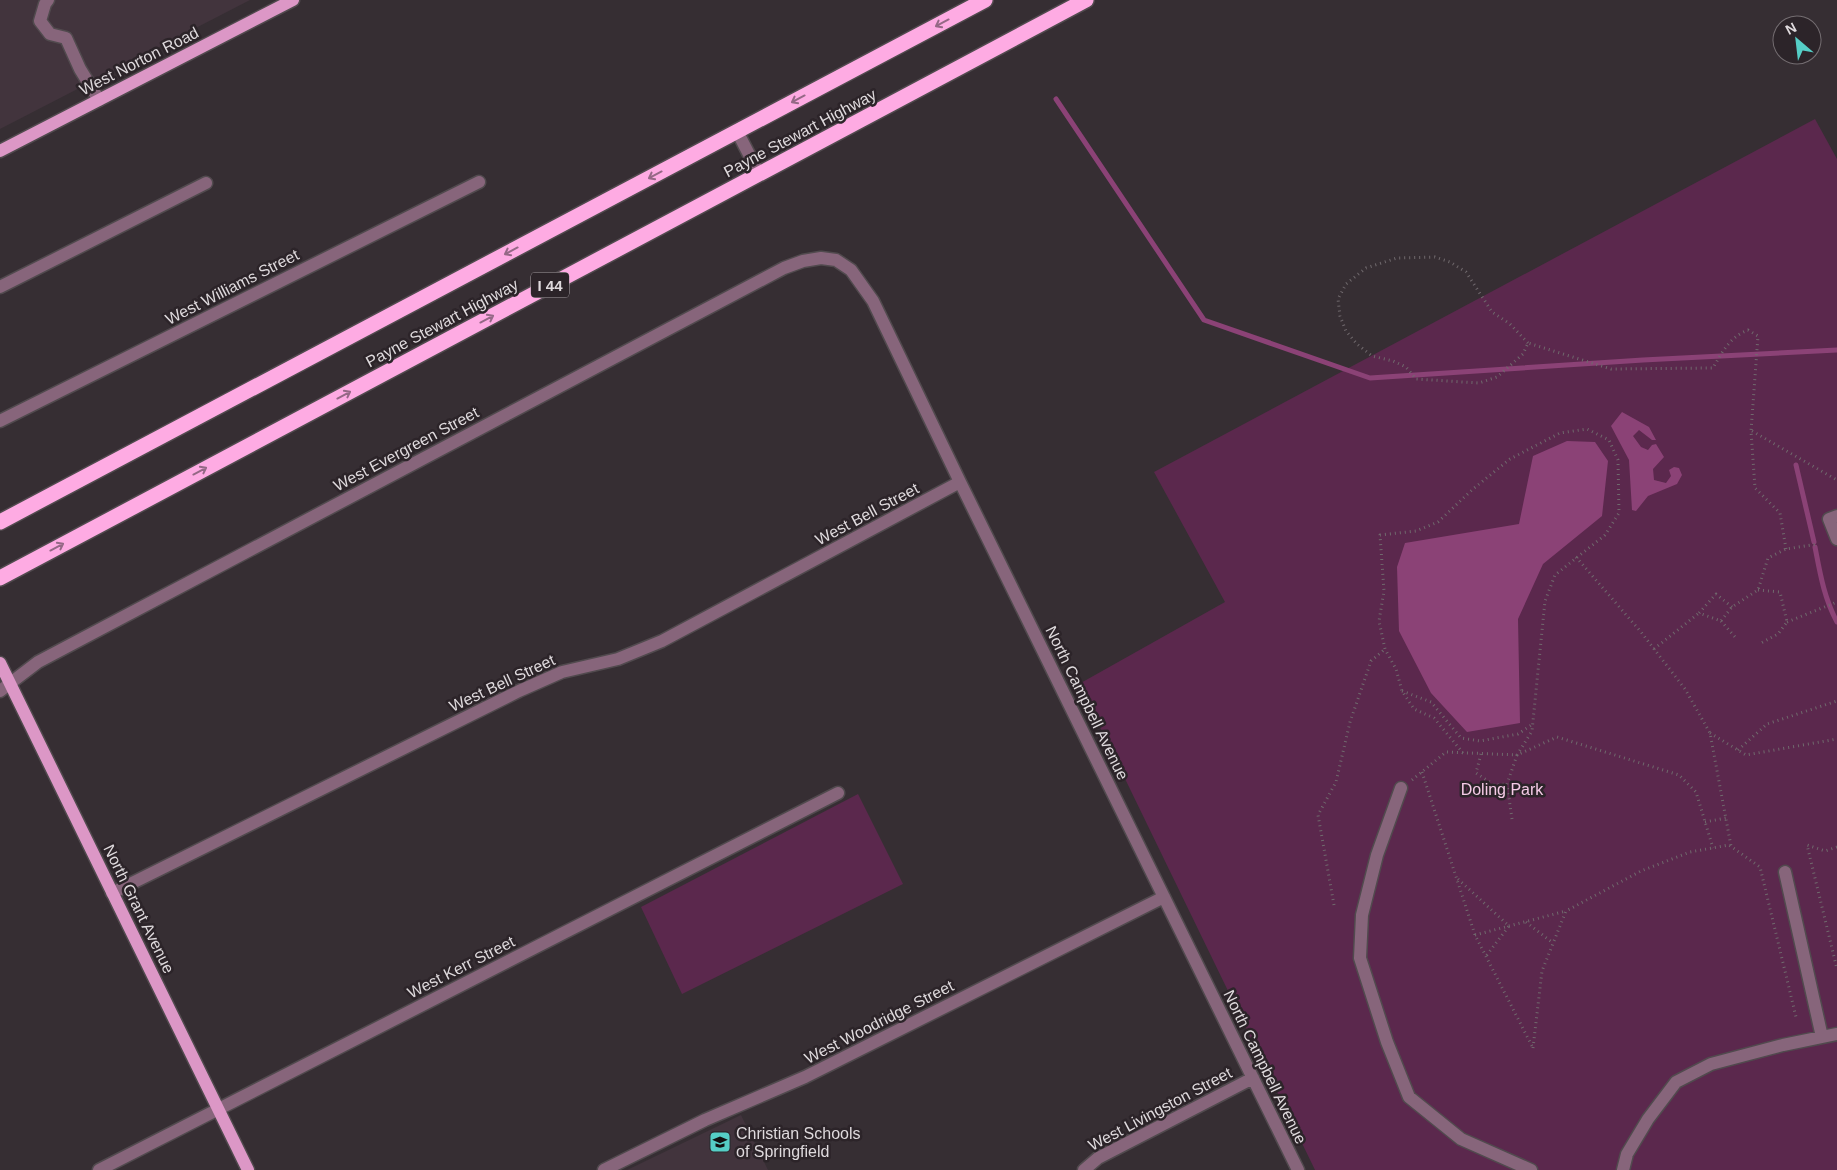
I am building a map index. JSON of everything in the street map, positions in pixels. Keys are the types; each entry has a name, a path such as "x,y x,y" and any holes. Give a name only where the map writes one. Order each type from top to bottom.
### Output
{"highway":[{"name":"Payne Stewart Highway","path":"0,522 985,0"},
{"name":"Payne Stewart Highway","path":"0,578 1086,0"}],"main road":[{"name":"West Norton Road","path":"0,151 293,0"},
{"name":"North Grant Avenue","path":"0,663 5,687 112,893 248,1170"}],"street":[{"path":"48,0 44,4 40,21 50,34 66,38 80,69 99,100"},
{"path":"737,132 759,174"},
{"name":"West Williams Street","path":"0,421 479,182"},
{"path":"0,287 206,183"},
{"name":"West Evergreen Street","path":"5,687 38,662 784,268 812,259 836,260"},
{"name":"North Campbell Avenue","path":"836,260 851,270 873,301 1298,1170"},
{"name":"West Bell Street","path":"112,893 519,691 562,672 618,659 662,641 960,482"},
{"path":"1837,516 1829,520 1837,540"},
{"path":"1401,788 1376,855 1362,915 1360,949 1360,958 1387,1042 1408,1097 1461,1139 1531,1170"},
{"name":"West Kerr Street","path":"99,1170 838,793"},
{"path":"1785,872 1822,1037"},
{"name":"West Woodridge Street","path":"604,1170 705,1120 805,1077 1164,897"},
{"path":"1622,1170 1627,1154 1648,1119 1676,1082 1711,1064 1783,1045 1837,1034"},
{"name":"West Livingston Street","path":"1084,1170 1098,1158 1252,1078"}],"path":[{"path":"1528,343 1523,354 1497,377 1479,383 1416,379 1406,367 1393,361 1372,356 1357,344 1346,331 1340,316 1338,299 1346,284 1366,268 1397,258 1435,257 1450,262 1466,272 1492,312 1510,324 1528,343 1611,370 1713,368 1724,349 1738,334 1748,330 1758,336 1751,431 1755,488 1780,513 1786,549"},
{"path":"1463,753 1434,718 1414,709 1402,691 1396,669 1385,648 1379,621 1384,591 1380,536 1416,531 1438,522 1473,489 1510,459 1560,433 1587,429 1609,440 1618,460 1619,513 1605,535 1555,575 1545,600 1532,731 1517,755 1507,784 1512,819"},
{"path":"1751,431 1837,480"},
{"path":"1758,590 1768,558 1786,549 1818,544"},
{"path":"1576,557 1642,632 1684,689 1710,733 1731,847"},
{"path":"1721,621 1732,607 1758,590 1780,592 1787,622"},
{"path":"1654,648 1699,613 1716,594 1732,607"},
{"path":"1760,643 1778,634 1787,622 1837,602"},
{"path":"1699,613 1721,621 1735,637"},
{"path":"1334,905 1318,815 1336,782 1350,722 1371,661 1385,648"},
{"path":"1402,691 1431,702 1461,738 1480,741 1518,734 1533,724"},
{"path":"1738,750 1766,724 1837,700"},
{"path":"1710,733 1746,755 1837,739"},
{"path":"1401,788 1446,752 1517,755 1557,738 1679,775 1696,792 1713,848"},
{"path":"1481,754 1476,772 1494,786 1507,784"},
{"path":"1422,772 1475,935 1533,1048 1542,971 1566,911"},
{"path":"1705,822 1726,818"},
{"path":"1475,935 1566,911 1641,871 1690,852 1729,845 1760,867 1796,1017"},
{"path":"1837,847 1825,852 1807,845 1837,969"},
{"path":"1456,878 1509,926"},
{"path":"1525,922 1553,944"},
{"path":"1486,956 1509,926"}],"shaded area":[{"path":"0,0 250,0 0,129"},
{"path":"1622,412 1649,427 1656,440 1652,440 1639,430 1633,436 1641,447 1648,450 1652,445 1656,444 1664,457 1653,469 1654,480 1666,483 1671,476 1669,470 1674,467 1679,468 1682,475 1677,484 1648,496 1636,511 1632,510 1629,460 1611,426"},
{"path":"1567,441 1595,442 1608,461 1602,516 1543,564 1518,619 1520,723 1467,732 1431,693 1399,631 1397,567 1405,543 1519,524 1533,456"},
{"name":"Christian Schools of Springfield","path":"741,1115 768,1170 627,1170"}],"green space":[{"name":"Doling Park","path":"1815,119 1837,159 1837,1170 1315,1170 1079,684 1225,602 1154,472"},
{"path":"858,794 903,884 682,994 641,907"}],"waterway":[{"path":"1056,99 1204,320 1370,378 1643,360 1837,350"},
{"path":"1796,465 1814,542"},
{"path":"1815,547 1826,595 1837,622"}],"place":[{"name":"Christian Schools of Springfield","path":"720,1142"}]}
